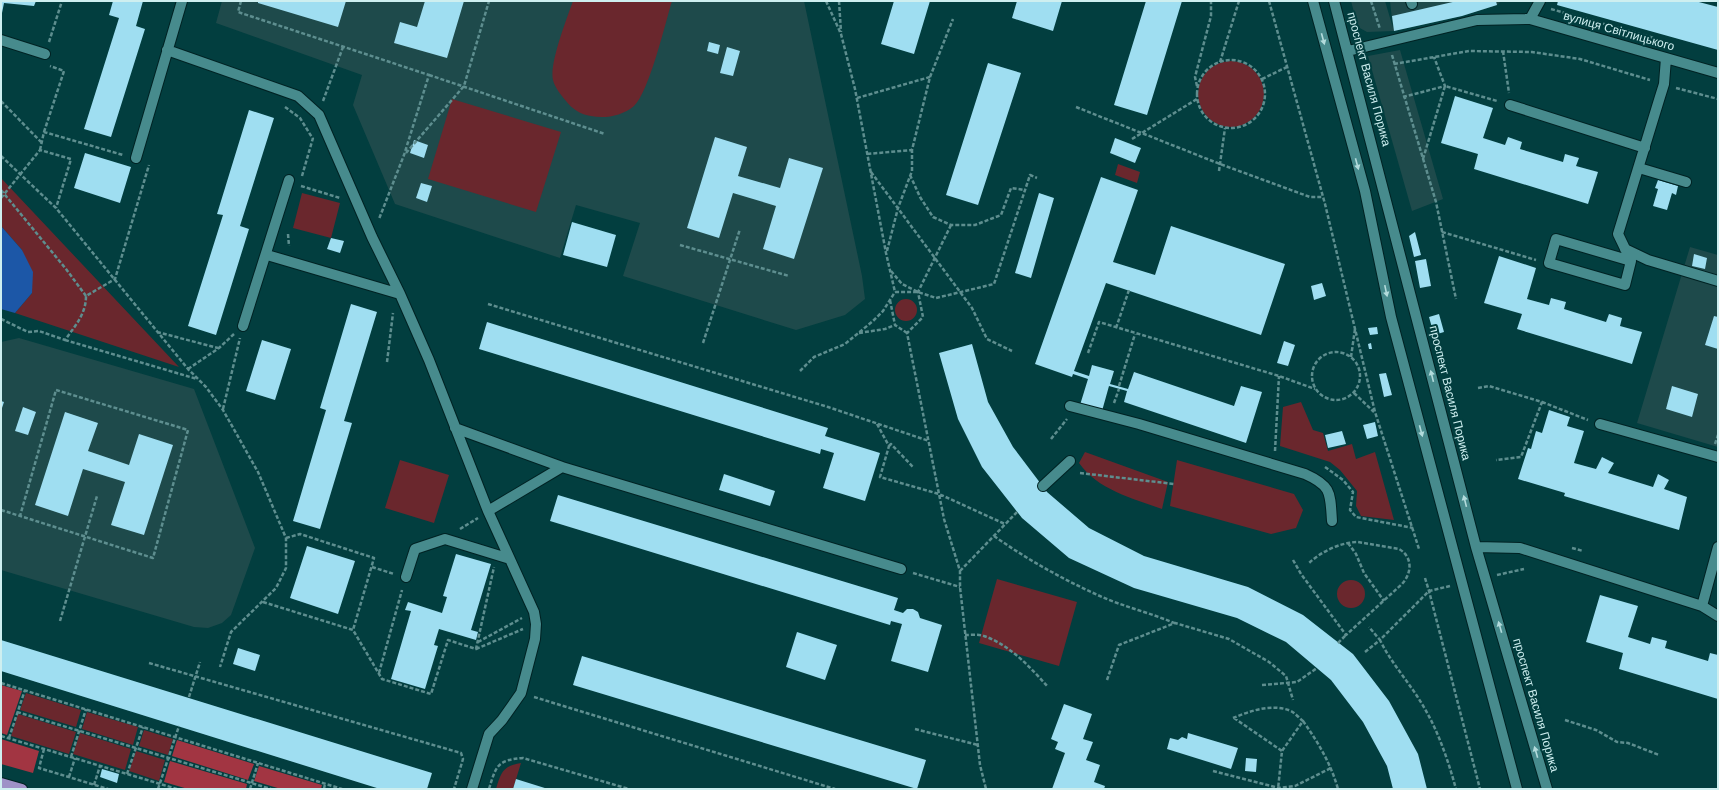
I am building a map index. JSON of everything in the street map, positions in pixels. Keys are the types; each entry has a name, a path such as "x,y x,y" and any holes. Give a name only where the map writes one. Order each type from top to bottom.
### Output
{"main road":[{"path":"1,783 22,789"}],"street":[{"path":"136,158 182,1"},
{"path":"1313,1 1364,191 1393,325 1518,789"},
{"name":"проспект Василя Порика","path":"1334,1 1476,547 1546,789"},
{"path":"1530,19 1539,3"},
{"name":"вулиця Світлицького","path":"1348,51 1388,40 1477,20 1530,19 1718,73"},
{"path":"1,40 45,54"},
{"path":"167,50 298,96 319,115 372,236 400,294 488,512 534,612 536,624 535,639 521,693 502,720 489,734 472,789"},
{"path":"1631,261 1556,240 1549,263 1624,285 1631,261 1618,234 1664,84 1666,58"},
{"path":"1510,105 1645,148"},
{"path":"1638,168 1686,182"},
{"path":"243,326 267,255 289,180"},
{"path":"1625,249 1648,260 1718,281"},
{"path":"267,255 400,294"},
{"path":"1070,406 1139,424 1305,474 1325,484 1331,500 1332,520"},
{"path":"1600,424 1718,458"},
{"path":"455,428 562,467 901,569"},
{"path":"1043,486 1070,461"},
{"path":"488,512 562,467"},
{"path":"406,577 415,549 445,539 510,559"},
{"path":"1476,547 1520,548 1702,606 1718,616"},
{"path":"1702,606 1718,547"}],"path":[{"path":"241,1 238,12 605,134"},
{"path":"404,155 464,86 489,1"},
{"path":"800,371 814,357 844,344 858,333 879,315 895,292 886,253 857,98 841,34 826,1"},
{"path":"839,1 841,34"},
{"path":"1197,88 1201,77 1209,68 1220,62 1244,62 1254,69 1262,79 1265,90 1265,101 1261,111 1254,120 1235,128 1225,128 1215,125 1206,118 1200,110 1197,99 1195,76 1211,16 1211,1"},
{"path":"1220,62 1239,1"},
{"path":"1269,1 1323,197 1356,327 1375,412 1420,549"},
{"path":"1372,1 1380,31 1388,40 1403,97 1436,202 1456,299"},
{"path":"1539,3 1658,40"},
{"path":"886,253 898,208 910,175 912,150 930,77 953,19"},
{"path":"319,115 343,47"},
{"path":"1394,64 1469,51 1532,52 1580,59 1718,99"},
{"path":"1403,97 1445,86 1510,105 1503,51"},
{"path":"1423,160 1445,86 1434,58"},
{"path":"1262,79 1287,67"},
{"path":"372,236 404,155 429,75"},
{"path":"857,98 930,77"},
{"path":"1132,139 1197,99"},
{"path":"1,101 41,142"},
{"path":"1076,107 1220,164 1310,197 1323,197"},
{"path":"1219,171 1225,128"},
{"path":"1,198 40,150 44,132 150,162 115,279 86,296"},
{"path":"40,150 71,159 56,208"},
{"path":"867,154 912,150"},
{"path":"1,156 22,174 56,208 188,369 198,379 223,410 258,472 286,538 286,568 276,588 230,632 220,667"},
{"path":"871,171 972,308 987,339 1012,351"},
{"path":"910,175 920,197 933,217 951,225 975,225 1001,215 1011,188 1025,190"},
{"path":"890,271 902,284 918,292 936,298 994,284 1030,175 1037,178"},
{"path":"300,185 340,198"},
{"path":"1,190 86,296 86,305 82,316 65,340"},
{"path":"907,333 923,317 918,292 951,225"},
{"path":"703,343 740,229"},
{"path":"1442,232 1549,263"},
{"path":"680,245 789,276"},
{"path":"1116,328 1129,290"},
{"path":"895,292 918,292"},
{"path":"890,300 895,325 907,333 944,519 960,571 960,587 980,765 986,789"},
{"path":"488,304 877,423 929,441"},
{"path":"387,362 394,309"},
{"path":"1,319 28,332 39,331 198,379"},
{"path":"1088,354 1099,322 1279,376 1315,389"},
{"path":"858,333 885,329 895,325"},
{"path":"188,369 219,348 243,326"},
{"path":"223,410 243,326"},
{"path":"1351,357 1356,327"},
{"path":"158,332 219,348"},
{"path":"1119,386 1135,334"},
{"path":"1335,351 1344,353 1351,357 1360,370 1361,379 1354,393 1347,399 1338,401 1329,400 1321,396 1315,389 1312,381 1314,365 1327,353 1335,351"},
{"path":"1274,465 1279,376"},
{"path":"1478,388 1489,386 1542,402 1600,424"},
{"path":"1,510 85,537 153,558 188,430 56,390 20,516"},
{"path":"1354,393 1375,412"},
{"path":"1496,460 1521,457 1542,402"},
{"path":"1051,439 1071,413 1070,406"},
{"path":"877,423 889,446 880,477 939,494 1005,524"},
{"path":"889,446 892,444 913,467"},
{"path":"1275,450 1281,453"},
{"path":"1321,466 1328,469 1343,480 1353,492 1350,510 1356,517 1413,528"},
{"path":"1080,473 1174,484"},
{"path":"60,621 96,496"},
{"path":"445,539 488,512"},
{"path":"960,571 1016,512"},
{"path":"286,538 300,534 374,558 353,630"},
{"path":"994,536 1029,560 1103,598 1148,612 1175,623 1229,639 1269,662 1286,676 1293,700"},
{"path":"1348,542 1356,554 1364,573 1384,601"},
{"path":"1308,564 1324,552 1348,542 1358,542 1398,549 1404,552 1410,562 1408,578 1338,643"},
{"path":"476,649 497,555"},
{"path":"1294,560 1301,574 1346,635"},
{"path":"372,567 406,577 379,673"},
{"path":"901,569 960,587"},
{"path":"1424,578 1429,591 1480,789"},
{"path":"1365,652 1380,640 1429,591"},
{"path":"263,602 353,630 382,679 431,694 448,640 476,649 536,624"},
{"path":"478,642 534,612"},
{"path":"1107,680 1119,645 1175,623"},
{"path":"1369,627 1380,640 1386,652 1408,682 1432,722 1456,789"},
{"path":"965,635 983,636 1007,649 1031,669 1048,687"},
{"path":"189,697 200,662"},
{"path":"149,663 461,753 463,759 454,789"},
{"path":"1262,685 1288,684 1297,682 1317,668"},
{"path":"1,683 342,789"},
{"path":"9,738 25,690"},
{"path":"521,693 835,789"},
{"path":"1282,751 1233,718 1253,710 1272,708 1291,711 1303,721 1314,736 1331,768 1338,789"},
{"path":"71,757 86,709"},
{"path":"18,712 270,789"},
{"path":"1565,720 1596,730 1617,742 1628,743 1659,755"},
{"path":"1278,789 1282,751 1303,721"},
{"path":"158,789 179,726"},
{"path":"127,774 142,727"},
{"path":"915,729 978,745"},
{"path":"1,736 177,789"},
{"path":"44,749 39,768 108,789"},
{"path":"69,777 75,758"},
{"path":"489,789 495,769 507,759 523,758 629,789"},
{"path":"250,789 258,763"},
{"path":"94,785 100,766"},
{"path":"1213,771 1278,789 1295,786 1331,768"},
{"path":"324,789 326,784"}],"shaded area":[{"path":"222,1 804,1 862,276 865,299 845,315 796,330 623,276 640,223 576,205 560,258 395,204 353,105 362,75 216,23"},
{"path":"573,1 672,1 651,73 645,87 634,106 624,112 613,116 602,117 584,114 571,106 555,86 552,73 556,52"},
{"path":"1351,1 1385,1 1393,28 1390,1 1501,1 1497,5 1462,16 1394,31 1367,32 1358,27"},
{"path":"1400,50 1443,199 1412,211 1368,56"},
{"path":"1225,61 1237,61 1250,66 1255,70 1262,81 1264,94 1262,107 1255,118 1244,125 1237,127 1225,127 1212,122 1203,113 1198,100 1198,88 1203,75 1212,66"},
{"path":"452,99 561,132 536,212 428,179"},
{"path":"1118,164 1140,172 1137,183 1115,175"},
{"path":"1,178 179,367 15,313 32,293 22,250 1,226"},
{"path":"302,193 340,203 331,238 293,228"},
{"path":"1690,247 1718,255 1718,447 1637,423"},
{"path":"906,299 914,302 917,310 914,318 906,321 898,318 895,310 898,302"},
{"path":"19,338 194,389 255,548 231,615 222,623 208,628 194,627 1,570 1,342"},
{"path":"1301,402 1313,430 1323,433 1328,451 1352,444 1356,459 1375,452 1394,520 1361,516 1356,506 1357,491 1340,470 1330,462 1280,446 1283,407"},
{"path":"1085,452 1168,482 1162,509 1116,492 1096,480 1079,463"},
{"path":"400,460 449,475 434,523 385,508"},
{"path":"1177,460 1294,494 1303,510 1296,528 1271,534 1170,506"},
{"path":"997,579 1077,602 1059,666 979,643"},
{"path":"1351,580 1361,584 1365,594 1361,604 1351,608 1341,604 1337,594 1341,584"},
{"path":"1,685 22,691 7,735 1,733"},
{"path":"26,693 81,710 76,727 20,710"},
{"path":"87,712 138,727 133,745 82,729"},
{"path":"18,714 76,732 69,754 11,736"},
{"path":"144,730 173,739 168,755 139,746"},
{"path":"80,733 131,749 125,770 73,754"},
{"path":"1,739 39,751 33,773 1,764"},
{"path":"177,740 254,764 248,780 172,756"},
{"path":"136,751 165,760 159,781 129,771"},
{"path":"170,761 247,784 246,789 188,789 164,782"},
{"path":"521,763 513,789 496,789 499,778 506,768"},
{"path":"259,766 322,785 321,789 281,789 254,781"}],"water":[{"path":"1,226 22,250 33,272 32,293 15,313 1,309"}],"building":[{"path":"1,1 36,1 34,6 4,3 2,13"},
{"path":"113,1 143,1 136,26 145,29 111,137 84,129 119,18 109,15"},
{"path":"258,1 346,1 338,27 258,3"},
{"path":"425,1 464,1 447,58 394,43 400,22 417,27"},
{"path":"894,1 930,1 914,54 881,44"},
{"path":"1017,1 1062,1 1053,31 1012,18"},
{"path":"1146,1 1182,1 1147,115 1114,105"},
{"path":"1457,1 1496,1 1497,5 1462,16 1394,31 1392,16"},
{"path":"1558,1 1695,1 1718,7 1718,50 1557,5"},
{"path":"709,42 720,45 718,54 707,51"},
{"path":"727,47 740,51 733,76 720,73"},
{"path":"988,63 1021,73 978,205 946,195"},
{"path":"1455,96 1493,108 1483,138 1505,145 1508,137 1522,142 1520,149 1563,162 1565,154 1579,158 1576,166 1598,172 1588,204 1474,169 1478,154 1441,143"},
{"path":"249,110 274,118 240,226 249,229 216,335 188,326 223,215 217,214"},
{"path":"715,137 747,147 738,176 780,188 789,158 823,168 794,259 763,249 776,206 733,193 719,238 687,228"},
{"path":"1115,138 1141,148 1135,163 1110,153"},
{"path":"414,140 428,145 424,158 410,153"},
{"path":"85,153 131,167 120,203 74,188"},
{"path":"1101,177 1138,190 1113,262 1155,275 1171,226 1285,264 1261,335 1106,283 1074,371 1089,376 1092,365 1114,371 1110,384 1128,389 1134,372 1234,406 1241,386 1262,392 1246,443 1124,402 1127,391 1109,386 1102,411 1080,405 1088,379 1073,374 1072,377 1035,364"},
{"path":"1658,180 1678,186 1676,195 1672,193 1667,210 1653,206 1658,189 1655,188"},
{"path":"421,183 432,186 427,202 416,198"},
{"path":"1039,193 1054,198 1031,278 1015,273"},
{"path":"572,222 616,235 607,267 563,255"},
{"path":"1415,232 1421,255 1414,257 1409,236"},
{"path":"331,238 344,241 340,253 327,249"},
{"path":"1694,254 1707,258 1705,269 1692,266"},
{"path":"1499,256 1536,268 1527,299 1549,305 1551,298 1566,302 1564,309 1606,322 1609,314 1622,318 1620,326 1642,332 1632,364 1517,329 1522,314 1484,303"},
{"path":"1426,259 1431,286 1420,288 1415,261"},
{"path":"1322,283 1326,296 1314,300 1311,286"},
{"path":"351,304 377,312 344,421 352,423 320,529 293,521 326,410 320,408"},
{"path":"1439,314 1444,332 1434,335 1429,317"},
{"path":"1714,316 1718,317 1718,349 1705,345"},
{"path":"487,322 828,428 825,436 880,453 865,501 823,488 834,453 821,449 820,454 479,349"},
{"path":"1377,327 1378,334 1370,335 1368,328"},
{"path":"262,340 291,349 275,400 246,391"},
{"path":"1284,341 1295,345 1288,366 1277,363"},
{"path":"1371,343 1372,349 1369,349 1368,344"},
{"path":"972,344 988,402 1013,447 1047,492 1089,528 1144,556 1248,587 1303,615 1353,654 1389,701 1418,754 1427,789 1393,789 1387,766 1363,722 1331,680 1286,642 1237,618 1134,588 1069,558 1022,518 982,467 958,419 939,353"},
{"path":"1386,373 1392,395 1384,397 1379,374"},
{"path":"1672,386 1698,394 1692,417 1666,409"},
{"path":"1,401 4,402 1,411"},
{"path":"23,407 36,412 28,435 15,431"},
{"path":"1549,410 1570,417 1567,426 1584,431 1574,463 1596,469 1602,457 1614,463 1608,473 1653,487 1658,474 1669,480 1664,489 1687,497 1679,530 1564,496 1565,493 1518,479 1528,448 1531,449 1536,431 1542,433"},
{"path":"65,412 98,423 88,451 129,465 139,434 173,445 144,535 111,525 125,482 83,469 68,516 35,505"},
{"path":"1375,422 1378,436 1367,439 1363,425"},
{"path":"1342,431 1346,444 1328,448 1325,435"},
{"path":"724,474 775,491 770,506 719,490"},
{"path":"558,495 898,598 894,610 903,613 907,609 913,609 918,612 920,618 942,625 928,672 891,661 902,624 891,621 890,625 550,521"},
{"path":"307,546 355,561 338,614 290,598"},
{"path":"456,554 491,564 471,630 478,632 476,640 439,629 434,645 438,646 425,689 391,679 411,611 405,610 408,602 442,613 447,597 443,596"},
{"path":"1600,595 1638,606 1628,637 1650,644 1652,637 1667,641 1665,648 1708,661 1710,653 1718,655 1718,699 1619,669 1623,653 1586,642"},
{"path":"797,632 837,645 825,680 786,667"},
{"path":"1,640 432,773 427,789 380,789 1,671"},
{"path":"238,648 260,655 255,671 233,664"},
{"path":"582,656 926,760 917,789 573,685"},
{"path":"1064,704 1092,714 1083,739 1093,742 1086,760 1100,765 1094,782 1105,786 1104,789 1052,789 1065,753 1055,749 1058,742 1051,739"},
{"path":"1188,733 1238,748 1231,769 1167,749 1170,738 1178,740 1182,737 1187,739"},
{"path":"1246,758 1257,759 1256,772 1245,771"},
{"path":"102,769 119,774 117,783 100,777"},
{"path":"516,779 548,789 513,789"}]}
